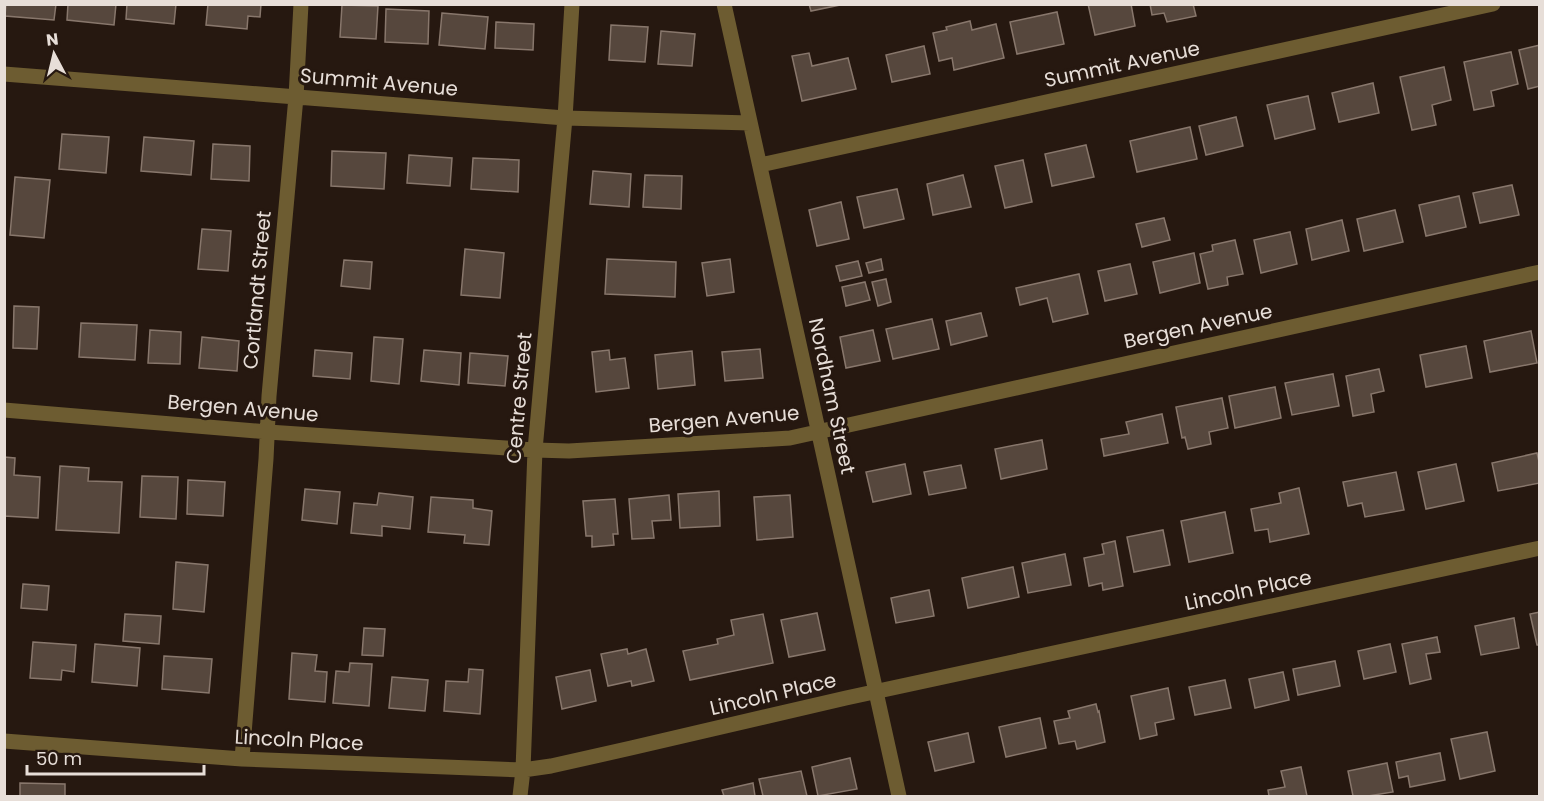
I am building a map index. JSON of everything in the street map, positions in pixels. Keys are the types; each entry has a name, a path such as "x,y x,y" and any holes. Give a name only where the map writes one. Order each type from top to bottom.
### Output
{"street":[{"name":"Cortlandt Street","path":"242,759 269,396 302,4"},
{"name":"Centre Street","path":"520,796 523,770 535,450 565,118 572,4"},
{"name":"Nordham Street","path":"724,4 899,796"},
{"name":"Summit Avenue","path":"760,165 1493,4"},
{"name":"Summit Avenue","path":"4,74 565,118 750,123"},
{"name":"Bergen Avenue","path":"4,410 268,432 535,450 569,451 790,438 1539,272"},
{"name":"Lincoln Place","path":"4,741 242,759 523,770 550,766 876,692 1539,548"}],"building":[{"path":"6,4 56,4 54,20 5,16"},
{"path":"68,4 116,4 114,25 67,20"},
{"path":"127,4 176,4 174,24 126,19"},
{"path":"208,4 261,4 260,17 248,16 247,29 206,25"},
{"path":"809,4 839,4 840,5 811,11"},
{"path":"1088,4 1131,4 1135,26 1095,35"},
{"path":"1150,4 1193,4 1196,16 1167,22 1164,13 1152,15"},
{"path":"342,5 378,6 376,39 340,37"},
{"path":"386,9 429,11 428,44 385,42"},
{"path":"1057,12 1064,44 1017,54 1010,22"},
{"path":"442,13 488,17 485,49 439,45"},
{"path":"970,21 972,30 996,24 1004,58 954,70 952,58 939,61 933,33"},
{"path":"496,22 534,24 533,50 495,48"},
{"path":"611,25 648,27 645,62 609,60"},
{"path":"661,31 695,34 692,66 658,64"},
{"path":"1540,45 1540,86 1528,89 1519,50"},
{"path":"924,46 930,74 892,82 886,55"},
{"path":"1511,52 1518,84 1491,91 1494,106 1474,110 1464,62"},
{"path":"809,53 812,66 848,58 856,89 802,101 792,56"},
{"path":"1444,67 1451,100 1432,105 1436,125 1412,130 1400,77"},
{"path":"1373,83 1379,113 1339,122 1332,93"},
{"path":"1308,96 1315,129 1275,139 1267,105"},
{"path":"1236,117 1243,146 1206,155 1199,126"},
{"path":"1190,127 1197,159 1137,172 1130,141"},
{"path":"62,134 109,137 106,173 59,169"},
{"path":"144,137 194,141 191,175 141,171"},
{"path":"213,144 250,146 249,181 211,179"},
{"path":"1086,145 1094,177 1052,186 1045,154"},
{"path":"332,151 386,153 384,189 331,186"},
{"path":"409,155 452,158 450,186 407,183"},
{"path":"473,158 519,160 518,192 471,189"},
{"path":"1023,160 1032,202 1005,208 995,166"},
{"path":"593,171 631,174 629,207 590,204"},
{"path":"645,175 682,176 681,209 643,207"},
{"path":"963,175 971,207 933,215 927,184"},
{"path":"15,177 50,180 44,238 10,235"},
{"path":"1512,185 1519,215 1480,223 1473,193"},
{"path":"897,189 904,219 864,228 857,197"},
{"path":"1459,196 1466,227 1426,236 1419,205"},
{"path":"841,202 849,239 817,246 809,210"},
{"path":"1395,210 1403,242 1364,251 1357,219"},
{"path":"1164,218 1170,240 1142,247 1136,224"},
{"path":"1342,220 1349,251 1312,260 1306,229"},
{"path":"202,229 231,231 228,271 198,269"},
{"path":"1290,232 1297,264 1261,273 1254,240"},
{"path":"1235,240 1243,274 1227,277 1228,285 1208,289 1200,254 1213,251 1212,245"},
{"path":"465,249 504,253 500,298 461,295"},
{"path":"1194,253 1200,283 1160,293 1153,262"},
{"path":"607,259 676,262 675,297 605,294"},
{"path":"730,259 734,292 707,296 702,263"},
{"path":"881,259 883,270 869,273 866,263"},
{"path":"344,260 372,262 370,289 341,286"},
{"path":"858,261 862,276 840,281 836,266"},
{"path":"1130,264 1137,294 1105,301 1098,271"},
{"path":"1079,274 1088,314 1053,322 1047,298 1020,305 1016,288"},
{"path":"886,279 891,302 878,306 872,282"},
{"path":"865,282 870,300 846,306 842,287"},
{"path":"14,306 39,307 37,349 13,348"},
{"path":"981,313 987,336 951,345 946,321"},
{"path":"932,319 939,349 893,359 886,329"},
{"path":"81,323 137,325 135,360 79,357"},
{"path":"150,330 181,332 180,364 148,363"},
{"path":"873,330 880,361 846,368 840,337"},
{"path":"1531,331 1537,363 1490,372 1484,341"},
{"path":"202,337 239,341 237,371 199,368"},
{"path":"374,337 403,339 399,384 371,381"},
{"path":"1466,346 1472,378 1426,387 1420,355"},
{"path":"760,349 763,378 725,381 722,352"},
{"path":"315,350 352,353 350,379 313,376"},
{"path":"424,350 461,353 459,385 421,381"},
{"path":"609,350 610,360 625,358 629,388 596,392 592,352"},
{"path":"692,351 695,385 658,389 655,355"},
{"path":"470,353 508,356 505,386 468,383"},
{"path":"1379,369 1384,391 1371,394 1374,412 1353,416 1346,376"},
{"path":"1333,374 1339,406 1292,415 1285,383"},
{"path":"1275,387 1281,418 1235,428 1229,396"},
{"path":"1222,398 1228,428 1209,432 1211,444 1188,449 1185,437 1182,438 1176,407"},
{"path":"1162,414 1168,443 1104,456 1101,439 1129,434 1126,422"},
{"path":"1042,440 1047,469 1001,479 995,449"},
{"path":"1537,453 1540,483 1498,491 1492,463"},
{"path":"4,457 15,458 14,475 40,477 38,518 4,516"},
{"path":"905,464 911,494 873,502 866,472"},
{"path":"1456,464 1464,501 1426,509 1418,472"},
{"path":"961,465 966,488 929,495 924,472"},
{"path":"60,466 89,468 88,481 122,482 119,533 56,530"},
{"path":"1396,472 1404,510 1365,517 1362,503 1348,506 1343,482"},
{"path":"142,476 178,477 176,519 140,517"},
{"path":"188,480 225,482 223,516 187,514"},
{"path":"1299,488 1309,534 1270,542 1268,529 1255,531 1251,509 1281,503 1279,493"},
{"path":"305,489 340,492 337,524 302,520"},
{"path":"719,491 720,526 680,528 678,494"},
{"path":"379,493 413,497 410,529 382,526 382,536 351,533 354,503 377,505"},
{"path":"669,495 671,520 652,521 654,538 632,539 629,499"},
{"path":"790,495 793,537 757,540 754,497"},
{"path":"431,497 473,500 473,508 492,511 489,545 464,543 465,535 428,532"},
{"path":"615,499 618,534 613,534 614,545 592,547 592,536 586,536 583,501"},
{"path":"1225,512 1233,553 1189,562 1181,521"},
{"path":"1163,530 1170,565 1134,572 1127,537"},
{"path":"1115,541 1123,586 1103,590 1102,583 1089,586 1084,558 1104,554 1102,544"},
{"path":"1065,554 1071,585 1028,593 1022,563"},
{"path":"176,562 208,565 204,612 173,609"},
{"path":"1013,567 1019,597 968,608 962,578"},
{"path":"23,584 49,586 47,610 21,608"},
{"path":"929,590 934,616 896,623 891,598"},
{"path":"1540,612 1540,645 1537,645 1530,614"},
{"path":"817,613 825,650 789,657 781,620"},
{"path":"125,614 161,616 159,644 123,641"},
{"path":"763,614 773,663 690,680 683,651 718,644 717,639 734,635 731,620"},
{"path":"1514,618 1519,648 1481,655 1475,626"},
{"path":"364,628 385,629 383,656 362,655"},
{"path":"1437,637 1440,652 1426,654 1431,679 1410,684 1402,644"},
{"path":"33,642 76,645 74,672 62,670 61,680 30,678"},
{"path":"95,644 140,648 137,686 92,682"},
{"path":"1390,644 1396,672 1364,679 1358,651"},
{"path":"627,649 628,654 646,649 654,681 632,686 631,681 608,686 601,654"},
{"path":"292,653 317,655 315,671 327,672 325,702 289,699"},
{"path":"164,656 212,659 209,693 162,689"},
{"path":"1335,661 1340,686 1298,695 1293,669"},
{"path":"350,663 372,664 369,706 333,703 336,671 349,672"},
{"path":"469,669 483,670 480,714 444,711 446,681 468,682"},
{"path":"590,670 596,701 562,709 556,677"},
{"path":"1283,672 1289,700 1255,708 1249,679"},
{"path":"392,677 428,680 425,711 389,708"},
{"path":"1225,680 1231,708 1195,715 1189,687"},
{"path":"1168,688 1174,719 1155,723 1157,735 1140,739 1131,696"},
{"path":"1096,704 1105,742 1077,749 1075,741 1059,744 1054,721 1070,718 1068,711"},
{"path":"1040,718 1046,748 1006,757 999,727"},
{"path":"1487,732 1495,771 1460,779 1451,739"},
{"path":"968,733 974,762 935,771 928,742"},
{"path":"1440,753 1445,780 1410,787 1408,776 1399,778 1396,762"},
{"path":"850,758 857,789 818,796 812,767"},
{"path":"1387,763 1393,792 1353,796 1348,771"},
{"path":"1301,767 1307,796 1269,796 1268,790 1285,787 1281,771"},
{"path":"801,771 807,796 763,796 759,779"},
{"path":"20,783 65,784 65,796 20,796"},
{"path":"753,783 755,796 724,796 722,790"}]}
